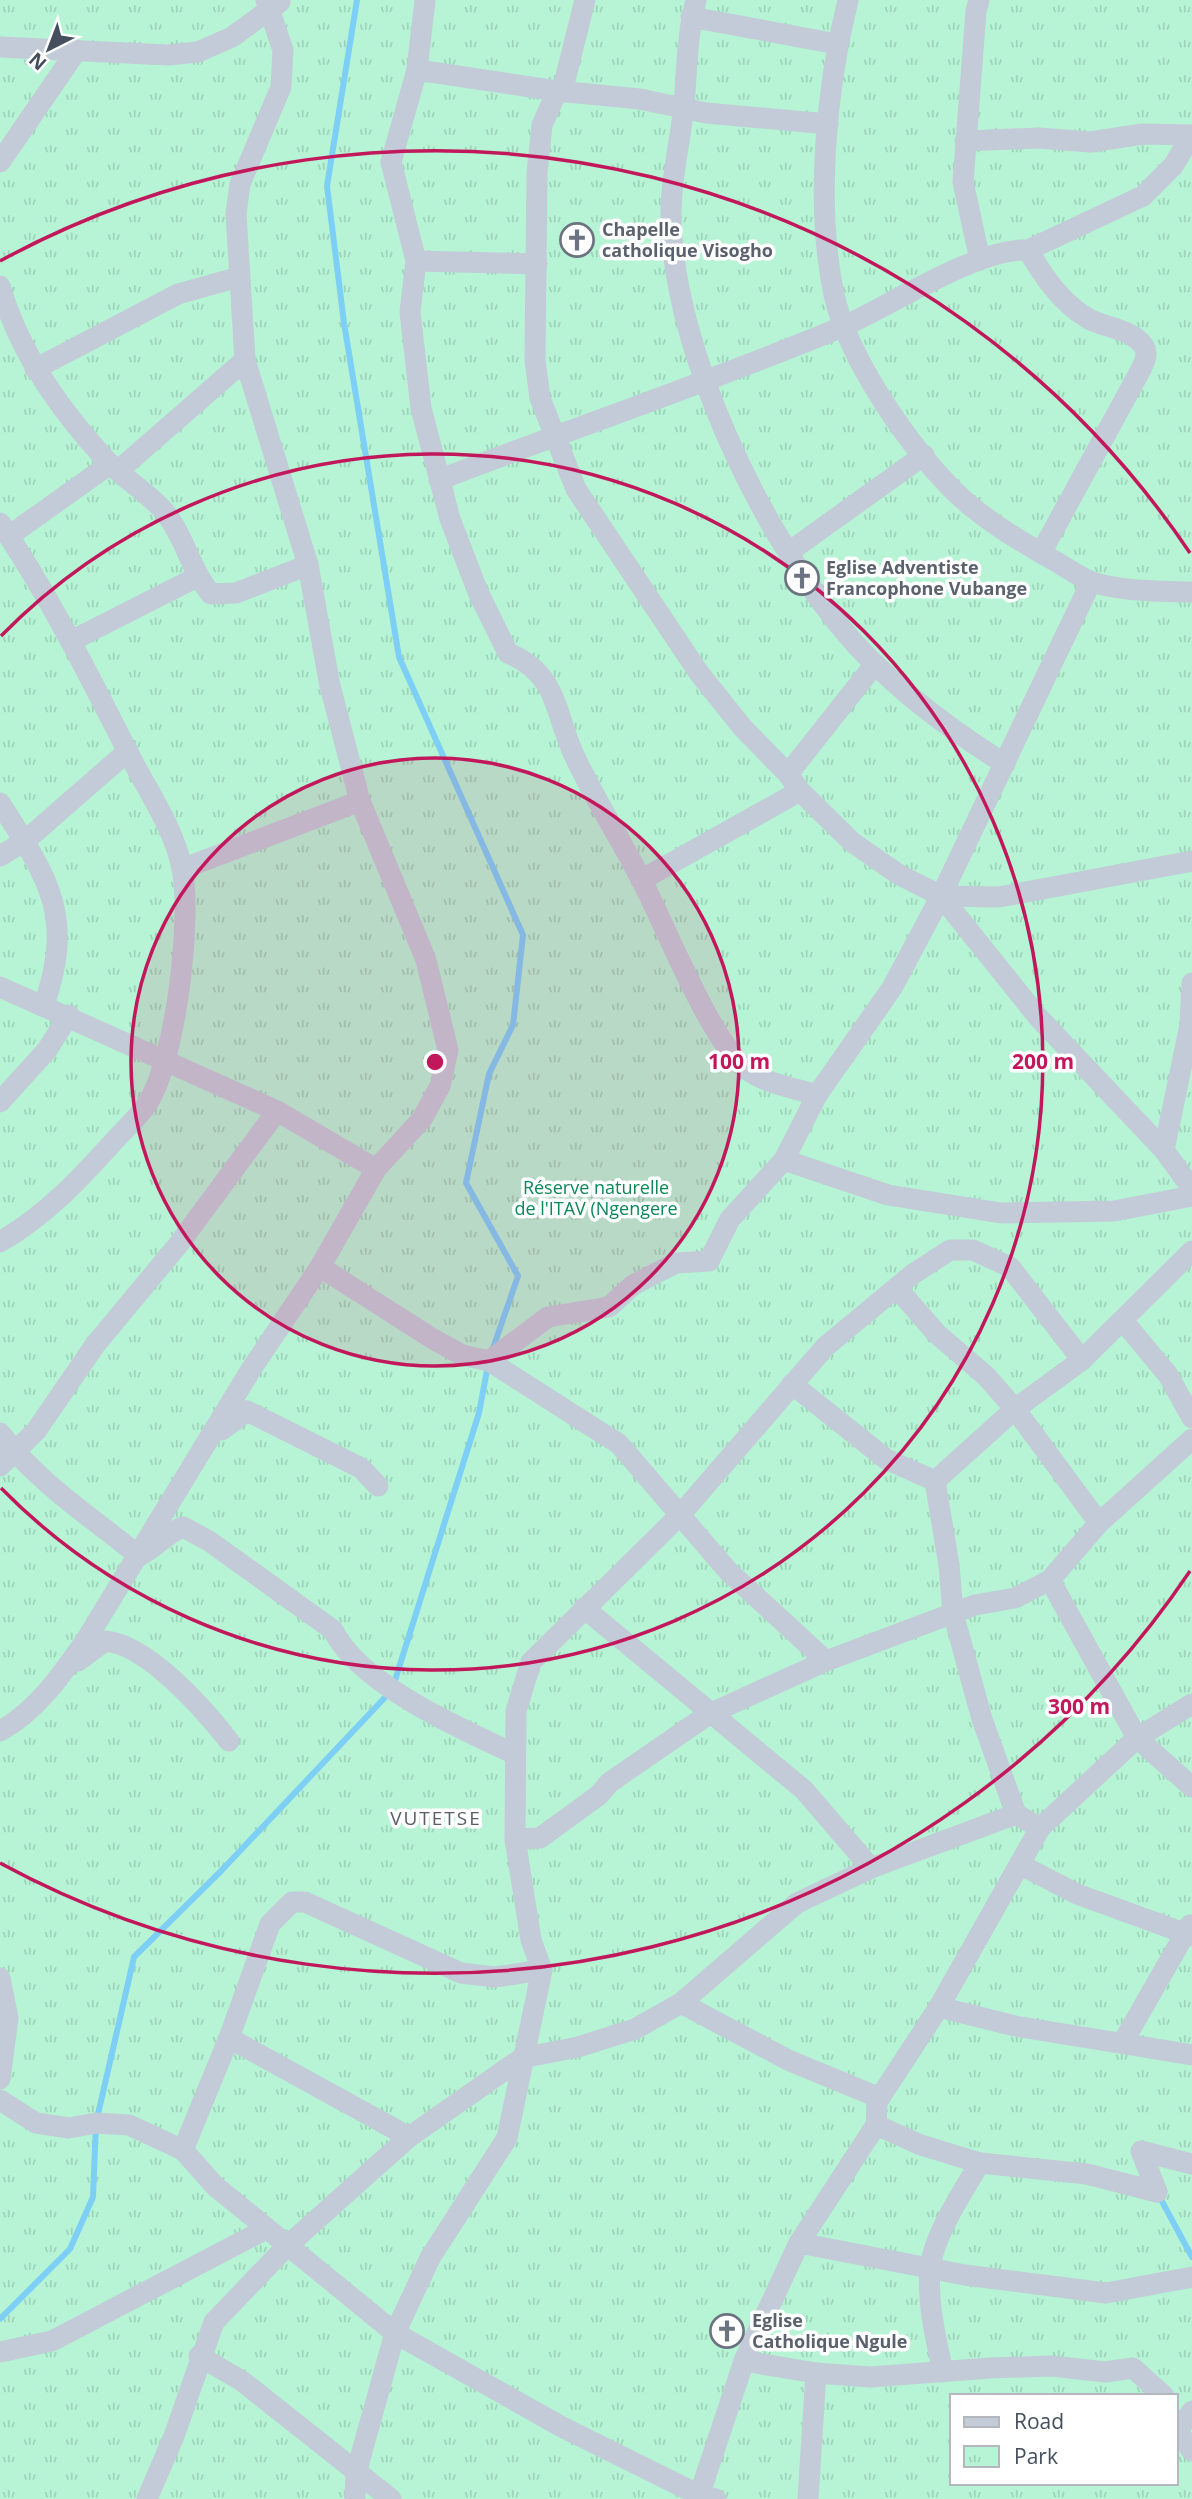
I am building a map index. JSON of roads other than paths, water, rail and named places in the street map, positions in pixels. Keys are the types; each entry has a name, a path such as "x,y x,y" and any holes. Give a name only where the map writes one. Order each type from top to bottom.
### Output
{"street":[{"path":"425,0 417,70 391,162 416,261 410,312 421,408 439,480 478,592 508,653 523,659 541,673 556,699 573,752 605,819 641,880 714,1024 734,1055 747,1069 771,1082 817,1095"},
{"path":"585,0 560,91 542,125 535,209 535,359 540,398 576,489 699,673 742,727 852,842 898,874 942,896 999,898 1192,861"},
{"path":"848,0 837,44 828,124 826,207 834,293 844,326 870,377 924,456 955,491 991,522 1091,582 1135,590 1192,592"},
{"path":"979,0 962,182 980,260"},
{"path":"0,47 168,55 198,52 232,37 274,4 283,50 281,87 240,184 236,214 245,360 308,565 330,687 360,801 426,960 448,1050 440,1086 422,1119 376,1169 320,1267 209,1438 139,1556 65,1670 35,1704 0,1731"},
{"path":"837,44 694,8 671,219 681,298 703,380 747,475 789,552 833,617 875,664 952,731 1005,764"},
{"path":"0,162 20,129 78,50"},
{"path":"417,70 560,91 639,99 706,114 828,124"},
{"path":"965,141 1039,138 1090,142 1143,134 1192,135"},
{"path":"439,480 844,326 980,260 1028,250 1143,196 1173,166 1192,135"},
{"path":"1028,250 1041,273 1068,304 1089,319 1133,336 1145,347 1147,353 1139,375 1041,553"},
{"path":"416,261 537,264"},
{"path":"35,369 178,294 239,277"},
{"path":"0,286 8,312 35,369 115,467 164,511 184,542 197,577 211,594 236,593 308,565"},
{"path":"0,1242 23,1229 62,1197 142,1111 150,1098 175,1012 186,940 182,869 169,824 128,751 73,640 4,529 115,467 245,360"},
{"path":"789,552 924,456"},
{"path":"73,640 197,577"},
{"path":"489,1361 548,1317 610,1307 633,1285 676,1263 709,1261 730,1219 784,1160 817,1095 892,988 942,896 1091,582"},
{"path":"641,880 794,783 875,664"},
{"path":"0,856 25,841 128,751"},
{"path":"182,869 360,801"},
{"path":"0,803 25,841 50,888 59,927 56,970 44,1005"},
{"path":"942,896 1038,1017 1164,1150 1192,1189"},
{"path":"1164,1150 1191,1020 1192,984"},
{"path":"0,987 69,1015 277,1111 376,1169"},
{"path":"0,1102 47,1050 69,1015"},
{"path":"8,1460 36,1431 95,1345 178,1245 277,1111"},
{"path":"784,1160 888,1195 1001,1213 1114,1211 1192,1196"},
{"path":"355,2499 356,2473 395,2333 430,2258 507,2138 542,1970 531,1940 515,1839 516,1710 531,1662 681,1514 825,1348 897,1288 950,1250 973,1250 1010,1267 1082,1360"},
{"path":"935,1481 1015,1409 1082,1360 1124,1322 1192,1251"},
{"path":"320,1267 433,1339 462,1354 489,1361 619,1444 729,1572 826,1661"},
{"path":"897,1288 937,1334 986,1376 1015,1409 1099,1522"},
{"path":"1124,1322 1168,1375 1192,1418"},
{"path":"792,1384 886,1459 935,1481"},
{"path":"209,1438 247,1411 361,1468 378,1486"},
{"path":"0,1433 8,1460 139,1556"},
{"path":"515,1839 540,1838 598,1796 609,1783 709,1714 826,1661 953,1613 1014,1598 1050,1580 1099,1522 1192,1439"},
{"path":"935,1481 950,1565 953,1613 982,1719 1016,1814 1040,1828"},
{"path":"139,1556 156,1548 171,1531 183,1527 209,1541 333,1630 339,1643 392,1690 450,1723 515,1754"},
{"path":"1050,1580 1137,1738 1192,1787"},
{"path":"583,1608 804,1790 871,1868"},
{"path":"65,1670 105,1641 120,1642 170,1677 195,1699 229,1741"},
{"path":"0,2100 36,2123 69,2128 96,2123 129,2125 183,2150 215,2186 395,2333 562,2427 704,2498 744,2361 799,2243 876,2125 875,2106 939,2007 1040,1828 1137,1738 1192,1703"},
{"path":"154,2496 199,2356 214,2322 286,2246 408,2137 522,2058 578,2047 635,2029 681,2003 797,1903 871,1868 1016,1814"},
{"path":"1021,1865 1077,1894 1190,1931 1123,2042"},
{"path":"183,2150 229,2038 270,1924 292,1902 305,1902 461,1973 495,1977 542,1970"},
{"path":"0,1978 8,2018 0,2079"},
{"path":"681,2003 788,2060 880,2098"},
{"path":"939,2007 1015,2026 1192,2055"},
{"path":"229,2038 408,2137"},
{"path":"876,2125 921,2145 980,2163 1087,2174 1157,2192 1141,2151 1192,2164"},
{"path":"943,2372 931,2312 929,2268 950,2213 980,2163"},
{"path":"0,2353 52,2341 266,2229"},
{"path":"799,2243 929,2268 1106,2293 1192,2277"},
{"path":"199,2356 242,2381 391,2499"},
{"path":"744,2361 816,2373 870,2377 1052,2366 1105,2372 1133,2368 1162,2394"},
{"path":"808,2499 816,2373"},
{"path":"1178,2430 1192,2411"},
{"path":"1178,2432 1192,2451"}],"waterway":[{"path":"357,0 327,186 344,323 399,657 523,935 513,1025 489,1074 466,1183 518,1276 492,1351"},
{"path":"0,2319 70,2249 93,2197 96,2123 134,1957 221,1871 392,1690 479,1413 488,1365"},
{"path":"1158,2194 1192,2257"}],"place":[{"name":"Chapelle catholique Visogho","path":"577,240"},
{"name":"Eglise Adventiste Francophone Vubange","path":"802,578"},
{"name":"Eglise Catholique Ngule","path":"727,2331"}],"district":[{"name":"VUTETSE","path":"436,1818"}],"park label":[{"name":"Réserve naturelle de l'ITAV (Ngengere","path":"596,1198"}]}
